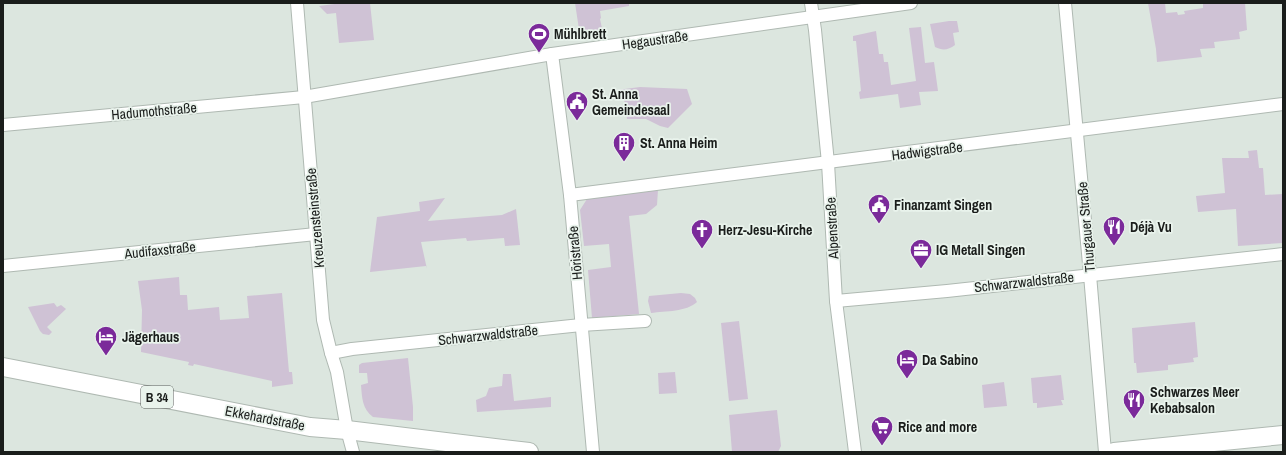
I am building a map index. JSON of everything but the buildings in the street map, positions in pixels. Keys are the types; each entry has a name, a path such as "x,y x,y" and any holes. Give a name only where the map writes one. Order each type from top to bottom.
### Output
{"main road":[{"name":"Ekkehardstraße","path":"3,367 310,427 347,430 529,452"},
{"path":"1114,452 1283,435"}],"street":[{"name":"Kreuzensteinstraße","path":"296,3 324,320 331,353 337,372 347,430"},
{"name":"Alpenstraße","path":"811,3 816,30 828,163 836,301 855,452"},
{"name":"Hegaustraße","path":"304,97 552,54 911,3"},
{"name":"Thurgauer Straße","path":"1065,3 1105,452"},
{"name":"Höristraße","path":"552,54 570,196 593,452"},
{"name":"Hadumothstraße","path":"3,125 304,97"},
{"name":"Hadwigstraße","path":"570,196 1283,104"},
{"name":"Audifaxstraße","path":"3,266 316,234"},
{"name":"Schwarzwaldstraße","path":"836,301 947,291 1283,254"},
{"name":"Schwarzwaldstraße","path":"331,353 352,349 581,325 645,321"},
{"path":"347,430 347,452"},
{"path":"347,430 353,452"}],"shaded area":[{"path":"342,3 370,3 374,40 339,43 336,13 327,14 319,6"},
{"path":"575,3 629,3 629,6 600,11 603,33 580,36"},
{"path":"1148,3 1165,3 1166,13 1177,12 1178,15 1185,14 1184,11 1203,8 1203,3 1245,3 1247,30 1239,32 1240,39 1214,42 1215,48 1200,49 1202,57 1157,62"},
{"path":"957,21 959,32 953,33 955,45 945,49 935,47 930,24"},
{"path":"921,27 925,63 934,62 938,91 919,92 921,105 900,108 898,94 860,99 859,92 861,91 856,41 853,41 853,36 876,31 879,54 883,54 884,62 888,62 891,85 916,81 909,28"},
{"path":"640,87 687,89 692,104 668,128 646,119 627,119 624,99 618,99 617,90"},
{"path":"1257,150 1259,168 1263,168 1265,195 1283,194 1283,243 1238,246 1236,209 1198,212 1196,196 1225,193 1222,158 1249,158 1248,151"},
{"path":"658,190 657,205 646,214 629,216 639,314 592,318 588,270 611,267 609,244 584,246 580,210 587,199"},
{"path":"445,198 428,221 502,215 516,209 520,245 505,246 504,238 467,241 466,238 421,242 427,269 426,266 370,272 377,217 420,211 419,202"},
{"path":"179,277 180,295 187,295 188,310 219,307 220,320 249,318 247,296 282,293 289,372 292,372 293,384 272,387 272,381 194,364 193,366 188,365 189,362 141,352 142,310 138,281"},
{"path":"681,293 690,294 697,302 687,308 651,313 648,301 649,296"},
{"path":"54,303 57,307 61,305 66,309 47,327 52,332 49,335 43,334 28,307"},
{"path":"739,321 748,399 729,401 721,323"},
{"path":"1195,322 1198,357 1193,358 1194,362 1168,365 1168,370 1137,373 1136,363 1134,363 1132,328"},
{"path":"408,358 413,421 373,417 369,414 362,398 361,385 368,383 367,373 359,373 359,365 362,363"},
{"path":"675,372 677,393 659,394 658,373"},
{"path":"503,374 511,374 514,401 551,397 551,407 477,412 476,400 486,396 489,388 502,386"},
{"path":"1061,375 1064,400 1061,400 1063,405 1037,408 1037,403 1033,403 1031,378"},
{"path":"1004,382 1007,406 984,408 982,385"},
{"path":"777,410 781,446 778,452 732,452 729,415"}],"place":[{"name":"Mühlbrett","path":"539,54"},
{"name":"St. Anna Gemeindesaal","path":"577,122"},
{"name":"St. Anna Heim","path":"624,162"},
{"name":"Finanzamt Singen","path":"879,224"},
{"name":"Déjà Vu","path":"1114,246"},
{"name":"Herz-Jesu-Kirche","path":"702,250"},
{"name":"IG Metall Singen","path":"921,270"},
{"name":"Jägerhaus","path":"106,356"},
{"name":"Da Sabino","path":"907,380"},
{"name":"Schwarzes Meer Kebabsalon","path":"1134,420"},
{"name":"Rice and more","path":"882,446"}]}
